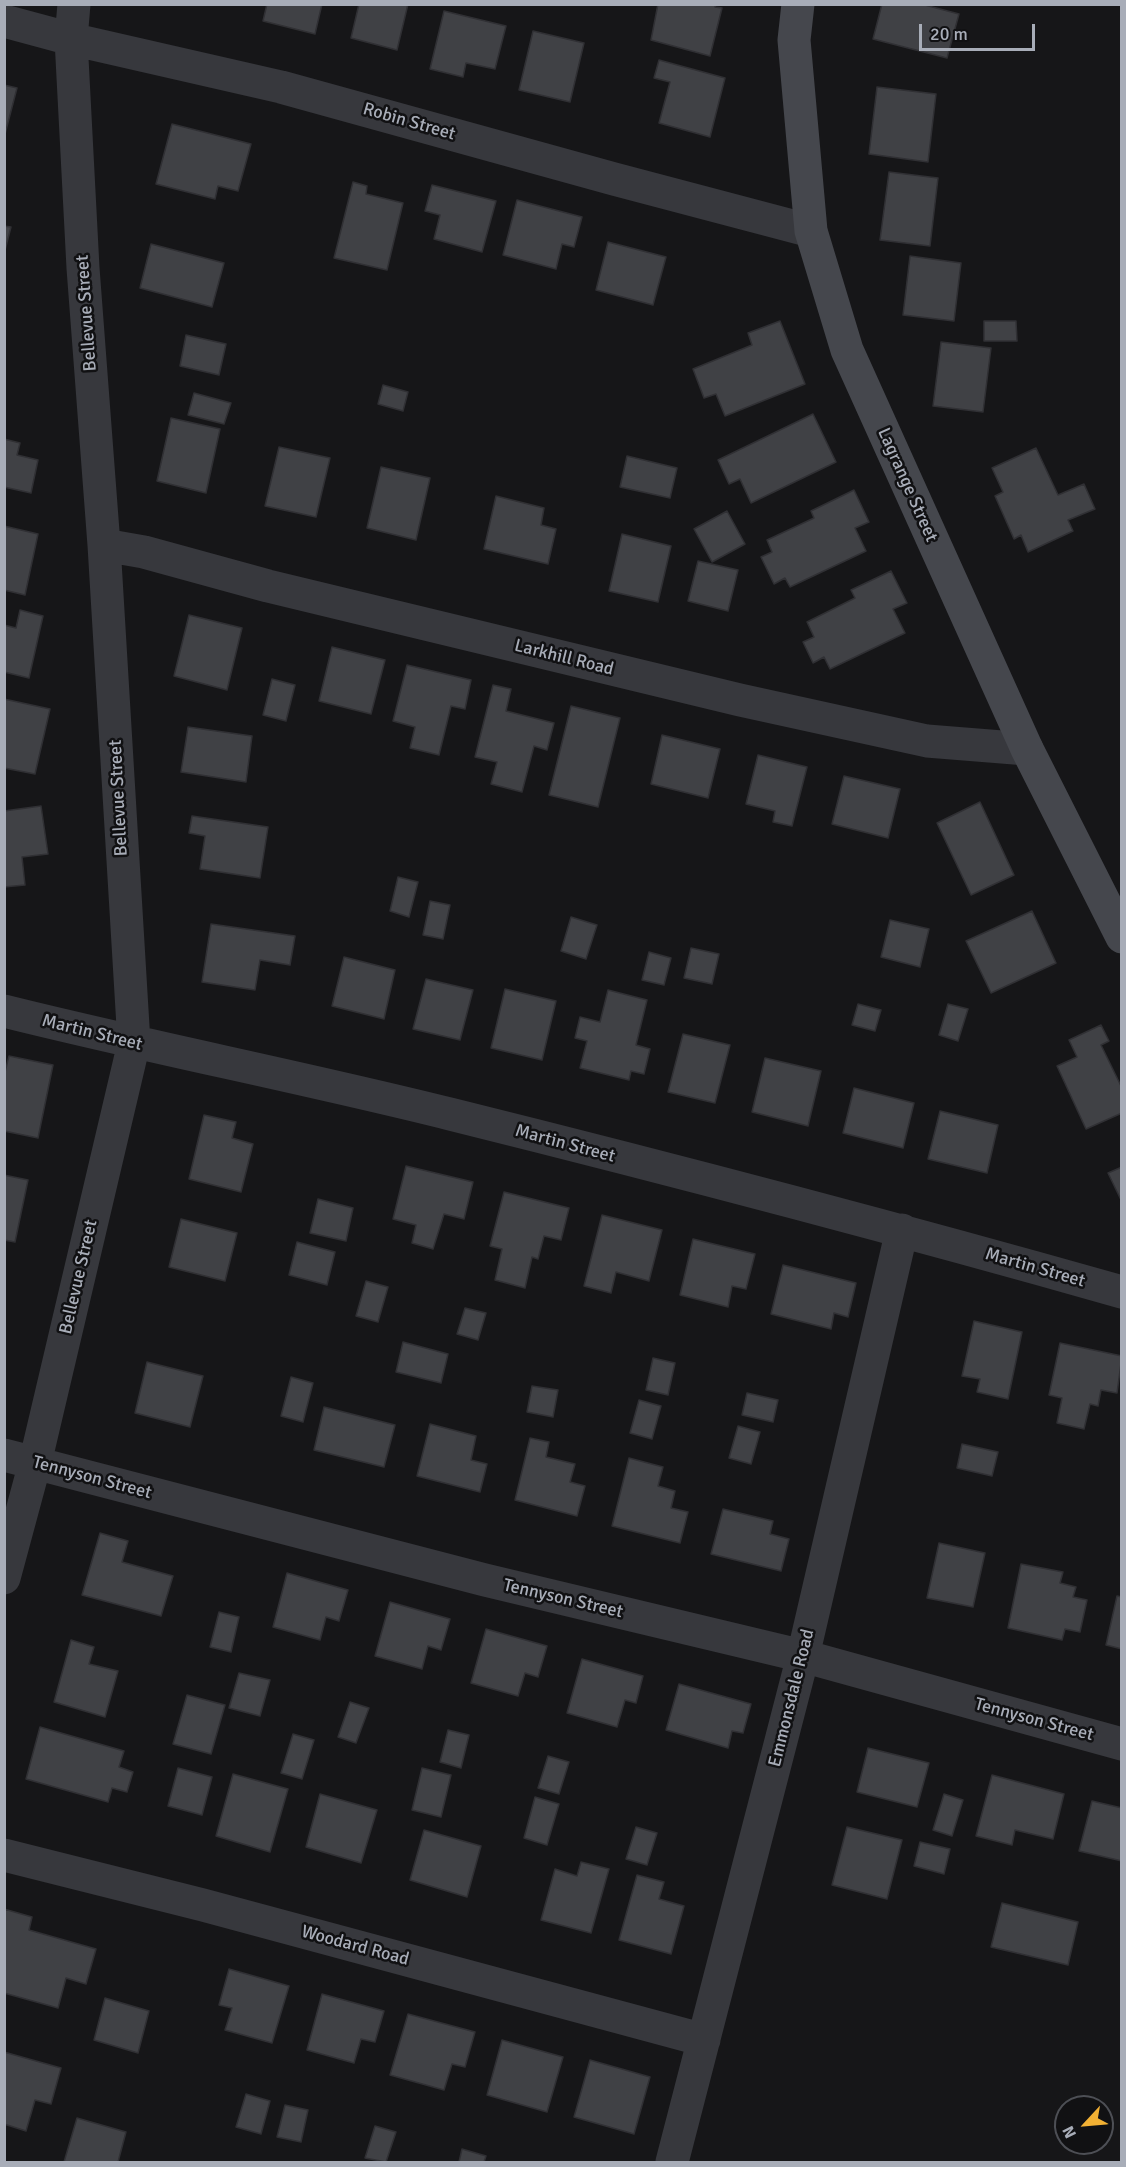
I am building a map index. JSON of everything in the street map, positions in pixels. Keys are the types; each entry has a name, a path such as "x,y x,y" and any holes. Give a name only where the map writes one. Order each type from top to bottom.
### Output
{"main road":[{"name":"Lagrange Street","path":"798,4 794,40 811,231 847,350 1027,749 1122,937"}],"street":[{"name":"Bellevue Street","path":"4,1578 20,1459 134,1043 105,545 83,268 71,39 74,4"},
{"name":"Robin Street","path":"4,21 71,39 281,87 811,231"},
{"name":"Larkhill Road","path":"105,545 144,552 268,586 740,700 927,741 1027,749"},
{"name":"Martin Street","path":"4,1011 134,1043 449,1114 902,1230 1122,1292"},
{"name":"Emmonsdale Road","path":"672,2163 803,1656 902,1230"},
{"name":"Tennyson Street","path":"20,1459 473,1577 803,1656 1122,1744"},
{"name":"Woodard Road","path":"4,1855 203,1905 704,2040"}],"building":[{"path":"267,4 322,4 315,34 263,21"},
{"path":"359,4 408,4 397,50 351,38"},
{"path":"658,4 716,4 715,7 722,8 710,56 651,40"},
{"path":"882,4 921,4 959,14 947,58 873,39"},
{"path":"444,11 506,26 495,69 466,63 463,77 430,69"},
{"path":"533,31 584,43 570,102 519,90"},
{"path":"659,60 725,78 710,137 659,123 670,82 654,78"},
{"path":"4,85 17,88 4,138"},
{"path":"877,87 936,94 928,162 869,154"},
{"path":"172,124 251,144 238,191 218,186 215,199 156,184"},
{"path":"889,172 938,178 930,246 880,240"},
{"path":"353,182 367,186 366,194 403,203 387,270 334,258"},
{"path":"432,185 496,201 482,252 434,239 440,215 425,211"},
{"path":"517,200 582,217 574,247 562,244 556,269 503,255"},
{"path":"4,226 11,227 4,254"},
{"path":"608,242 666,257 653,305 596,290"},
{"path":"151,244 224,263 212,307 140,288"},
{"path":"910,256 961,263 954,321 903,315"},
{"path":"780,321 805,384 725,416 716,394 704,398 693,369 752,345 748,333"},
{"path":"984,321 1016,321 1017,341 984,341"},
{"path":"186,335 226,344 219,375 180,366"},
{"path":"941,342 991,348 983,412 933,406"},
{"path":"383,385 408,392 403,411 378,404"},
{"path":"194,393 231,403 224,424 188,415"},
{"path":"813,414 836,462 751,503 740,479 729,484 718,460"},
{"path":"171,418 220,429 206,493 157,481"},
{"path":"4,439 20,443 17,455 38,460 31,493 4,487"},
{"path":"279,447 330,458 316,517 265,506"},
{"path":"1036,448 1058,495 1084,484 1095,509 1068,520 1073,531 1028,552 1021,535 1014,539 995,496 1003,492 992,468"},
{"path":"627,456 677,468 670,498 620,487"},
{"path":"381,467 430,478 416,540 367,528"},
{"path":"854,490 869,522 855,528 866,551 790,587 785,578 774,584 761,557 772,552 767,540 814,518 811,511"},
{"path":"496,496 544,508 541,525 556,529 548,564 484,549"},
{"path":"727,511 745,544 712,562 694,529"},
{"path":"4,526 38,534 25,595 4,590"},
{"path":"622,534 671,546 658,602 609,591"},
{"path":"698,561 738,570 728,611 688,601"},
{"path":"891,571 907,603 893,609 905,633 830,669 824,657 813,663 803,642 814,637 807,622 855,598 851,590"},
{"path":"20,610 43,616 29,678 4,672 4,625 16,628"},
{"path":"189,615 242,628 227,690 174,676"},
{"path":"332,647 385,660 371,714 319,701"},
{"path":"407,665 471,680 465,709 451,706 439,755 410,748 415,727 393,721"},
{"path":"272,679 295,685 286,721 263,715"},
{"path":"493,685 511,689 506,711 554,723 547,750 534,746 522,792 491,784 497,762 475,757"},
{"path":"4,699 50,709 35,774 4,768"},
{"path":"571,706 620,718 598,807 549,795"},
{"path":"188,727 252,736 246,782 181,772"},
{"path":"662,735 720,749 708,798 651,784"},
{"path":"758,755 807,767 792,826 773,822 775,811 746,804"},
{"path":"844,776 900,789 888,838 832,824"},
{"path":"980,802 1014,875 971,895 937,823"},
{"path":"41,806 48,854 22,857 25,885 4,887 4,811"},
{"path":"192,816 268,827 260,878 200,869 205,836 189,833"},
{"path":"398,877 418,882 409,917 390,911"},
{"path":"430,901 450,905 443,939 423,935"},
{"path":"1032,911 1056,963 991,993 966,941"},
{"path":"571,917 597,925 586,959 561,951"},
{"path":"890,920 929,929 920,967 881,957"},
{"path":"211,924 295,936 290,965 260,960 255,990 202,982"},
{"path":"691,948 719,954 712,984 684,978"},
{"path":"649,952 671,958 664,985 642,980"},
{"path":"344,957 395,970 384,1019 332,1006"},
{"path":"426,979 473,990 460,1040 413,1029"},
{"path":"505,989 556,1001 542,1060 491,1048"},
{"path":"608,990 647,1000 636,1045 650,1049 644,1074 631,1071 629,1080 580,1068 587,1041 575,1038 580,1017 600,1022"},
{"path":"858,1004 881,1010 875,1031 852,1025"},
{"path":"948,1004 968,1009 958,1041 939,1035"},
{"path":"1101,1025 1109,1041 1101,1045 1122,1088 1122,1113 1086,1129 1057,1066 1077,1057 1069,1040"},
{"path":"683,1034 730,1045 715,1103 668,1092"},
{"path":"9,1056 53,1065 38,1138 4,1131 4,1076"},
{"path":"765,1058 821,1071 808,1126 752,1112"},
{"path":"854,1088 914,1103 903,1148 843,1133"},
{"path":"940,1111 998,1125 987,1173 928,1159"},
{"path":"204,1115 236,1122 232,1138 253,1144 241,1192 189,1179"},
{"path":"406,1166 473,1182 464,1219 444,1214 433,1249 412,1243 416,1225 393,1219"},
{"path":"1122,1167 1122,1202 1108,1173"},
{"path":"4,1175 28,1180 15,1242 4,1240"},
{"path":"504,1192 569,1208 561,1240 544,1236 538,1259 532,1257 525,1288 495,1280 502,1249 490,1246"},
{"path":"318,1199 353,1208 346,1241 310,1233"},
{"path":"602,1215 662,1230 649,1281 616,1272 611,1293 584,1286"},
{"path":"181,1219 237,1233 225,1281 169,1267"},
{"path":"693,1239 755,1254 746,1289 732,1286 728,1307 680,1295"},
{"path":"297,1242 335,1252 327,1285 289,1275"},
{"path":"783,1265 856,1283 848,1317 834,1313 831,1329 771,1314"},
{"path":"366,1281 388,1287 378,1322 356,1316"},
{"path":"465,1308 486,1313 478,1340 457,1334"},
{"path":"974,1321 1022,1332 1008,1399 977,1392 980,1379 962,1376"},
{"path":"403,1342 448,1354 441,1383 396,1372"},
{"path":"1060,1343 1122,1356 1117,1393 1101,1390 1098,1406 1090,1404 1084,1429 1057,1423 1062,1398 1049,1395"},
{"path":"653,1358 675,1363 668,1395 646,1390"},
{"path":"147,1362 203,1376 190,1427 135,1413"},
{"path":"291,1377 313,1383 303,1422 281,1416"},
{"path":"532,1386 558,1390 553,1417 527,1412"},
{"path":"747,1393 778,1400 773,1422 742,1415"},
{"path":"639,1400 661,1406 652,1439 630,1433"},
{"path":"324,1407 395,1425 384,1467 314,1450"},
{"path":"430,1424 476,1436 471,1460 487,1464 480,1492 417,1476"},
{"path":"738,1426 760,1432 751,1464 729,1458"},
{"path":"530,1438 549,1442 546,1457 575,1464 570,1482 585,1486 577,1516 515,1500"},
{"path":"962,1444 998,1452 992,1476 957,1468"},
{"path":"629,1458 663,1467 658,1486 675,1491 671,1508 688,1512 680,1543 612,1526"},
{"path":"723,1509 773,1521 770,1534 789,1539 781,1571 711,1554"},
{"path":"100,1533 128,1541 122,1562 173,1576 161,1616 82,1595"},
{"path":"939,1543 985,1553 973,1607 927,1598"},
{"path":"1021,1564 1063,1572 1060,1583 1076,1587 1073,1597 1087,1600 1080,1632 1065,1629 1062,1640 1008,1628"},
{"path":"287,1573 348,1590 339,1621 326,1617 320,1640 273,1627"},
{"path":"1117,1596 1122,1597 1122,1649 1106,1645"},
{"path":"390,1602 450,1619 441,1650 428,1646 422,1669 375,1656"},
{"path":"219,1612 239,1617 231,1652 210,1647"},
{"path":"486,1629 547,1646 538,1677 525,1673 518,1696 471,1683"},
{"path":"71,1640 94,1647 89,1664 118,1671 105,1717 54,1702"},
{"path":"582,1659 643,1676 636,1703 625,1700 617,1727 567,1713"},
{"path":"239,1673 270,1680 260,1716 229,1708"},
{"path":"679,1684 751,1704 743,1733 732,1731 728,1748 666,1730"},
{"path":"187,1695 225,1705 211,1754 173,1744"},
{"path":"350,1702 369,1708 356,1743 338,1737"},
{"path":"40,1727 124,1751 119,1767 133,1772 127,1792 112,1788 108,1802 26,1779"},
{"path":"448,1730 469,1735 461,1768 440,1762"},
{"path":"293,1734 314,1740 302,1779 281,1773"},
{"path":"868,1748 929,1763 917,1807 857,1792"},
{"path":"548,1756 569,1762 559,1794 538,1788"},
{"path":"178,1768 212,1777 202,1815 168,1806"},
{"path":"422,1768 451,1775 441,1817 412,1810"},
{"path":"233,1774 288,1789 270,1852 216,1836"},
{"path":"992,1775 1064,1794 1053,1839 1015,1830 1012,1845 976,1836"},
{"path":"320,1794 377,1810 361,1863 306,1847"},
{"path":"944,1794 963,1800 952,1836 933,1830"},
{"path":"535,1797 559,1804 547,1845 524,1838"},
{"path":"1092,1801 1122,1808 1122,1861 1079,1851"},
{"path":"636,1827 657,1833 647,1865 626,1859"},
{"path":"847,1827 902,1840 887,1899 832,1885"},
{"path":"424,1830 481,1846 467,1897 410,1880"},
{"path":"920,1842 950,1849 944,1874 914,1866"},
{"path":"581,1862 609,1869 591,1933 541,1920 555,1869 577,1876"},
{"path":"637,1875 664,1882 659,1899 684,1906 671,1954 619,1940"},
{"path":"1002,1903 1078,1922 1068,1965 991,1947"},
{"path":"4,1909 32,1917 29,1930 96,1949 86,1984 66,1978 58,2008 4,1993"},
{"path":"229,1969 289,1986 272,2043 225,2030 232,2008 219,2005"},
{"path":"322,1994 384,2011 375,2042 361,2039 354,2063 307,2050"},
{"path":"105,1998 149,2011 138,2053 94,2040"},
{"path":"408,2014 475,2032 465,2067 452,2064 444,2090 390,2075"},
{"path":"502,2040 563,2057 547,2112 487,2095"},
{"path":"4,2052 61,2068 51,2104 35,2100 26,2131 4,2124"},
{"path":"590,2060 650,2077 634,2134 574,2117"},
{"path":"246,2094 270,2101 261,2134 236,2127"},
{"path":"285,2105 308,2110 301,2142 277,2137"},
{"path":"77,2118 126,2132 118,2162 64,2162"},
{"path":"375,2126 396,2132 386,2162 365,2158"},
{"path":"462,2149 486,2156 484,2162 459,2162"}]}
